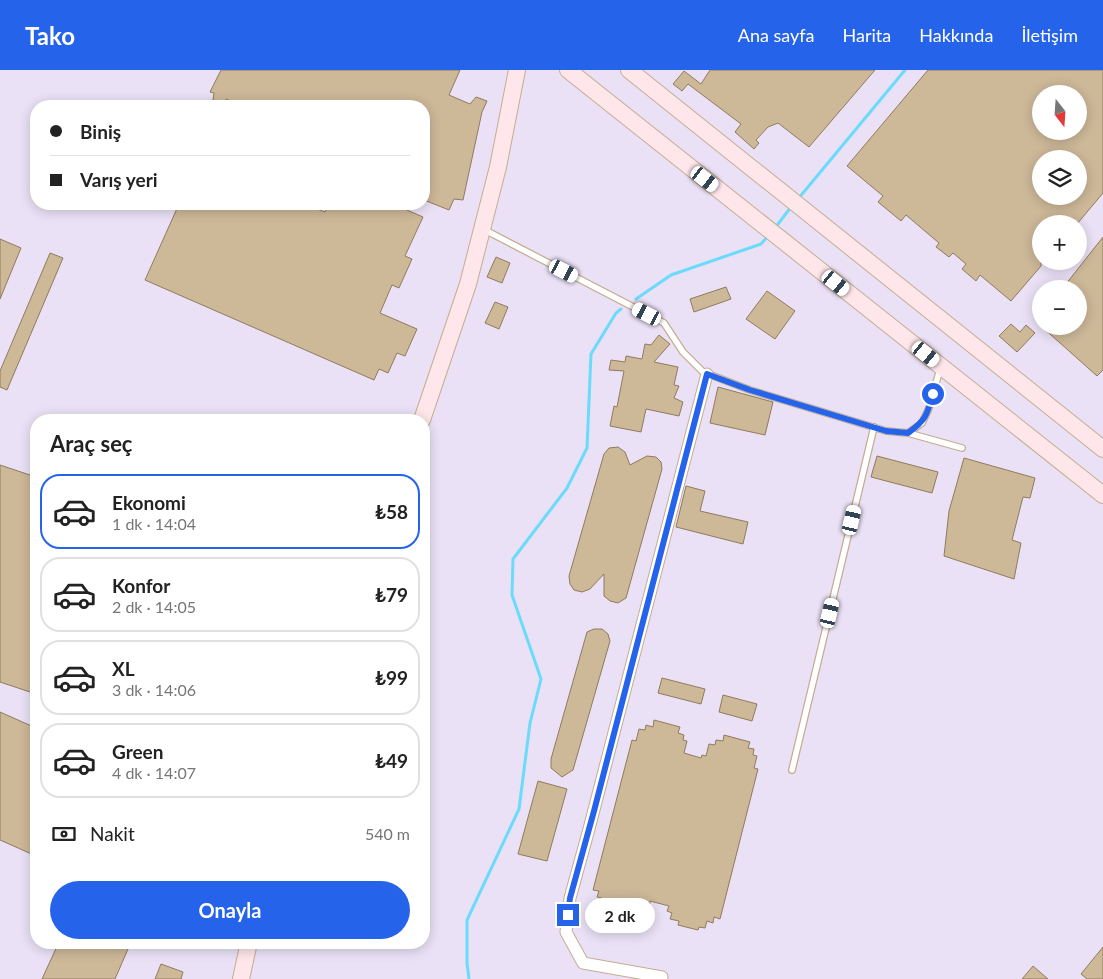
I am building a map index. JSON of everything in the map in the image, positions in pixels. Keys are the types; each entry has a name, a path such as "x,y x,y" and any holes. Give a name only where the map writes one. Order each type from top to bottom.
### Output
{"street":[{"path":"424,414 468,284 498,167 517,70"},
{"path":"568,70 1103,495"},
{"path":"629,70 1103,449"},
{"path":"662,977 584,964 566,932 570,898 707,374"},
{"path":"241,979 247,949"}],"lane":[{"path":"481,228 664,323 683,352 702,372 750,390 886,431 908,433 962,448"},
{"path":"908,433 922,423 929,408 941,366"},
{"path":"792,770 874,427"}],"shaded area":[{"path":"0,70 1103,70 1103,979 0,979"}],"building":[{"path":"221,70 460,70 449,95 470,104 476,97 487,101 482,112 463,200 454,199 449,210 430,202 430,100 213,100 214,93 210,92"},
{"path":"710,70 875,70 809,147 778,123 768,127 756,140 759,143 754,149 735,132 741,124 688,84 682,91 673,84 684,71 701,84"},
{"path":"928,70 1103,70 1103,193 1085,215 1032,215 1032,270 1038,270 1011,301 980,275 976,281 962,269 966,264 953,253 949,257 936,247 939,243 906,215 901,221 878,202 883,196 847,166"},
{"path":"176,210 320,210 325,212 326,210 407,210 423,217 405,256 412,259 399,288 392,285 380,313 417,329 405,356 397,353 388,373 379,369 374,380 145,280"},
{"path":"1103,237 1103,370 1097,376 1051,335 1087,335 1087,280 1069,280 1077,270 1087,270 1087,257"},
{"path":"0,239 21,248 0,299"},
{"path":"50,253 63,258 7,390 0,387 0,371"},
{"path":"496,257 510,263 502,283 487,277"},
{"path":"726,287 731,299 694,312 690,299"},
{"path":"767,291 795,311 775,339 746,319"},
{"path":"495,302 508,307 499,329 485,323"},
{"path":"1011,324 1020,332 1026,325 1032,330 1033,335 1017,352 999,336"},
{"path":"659,335 670,344 654,362 678,367 674,385 679,386 674,398 683,402 679,416 646,409 641,432 610,426 614,406 617,407 624,371 609,370 611,360 625,362 626,356 642,359 645,344 651,345"},
{"path":"718,387 773,402 765,435 710,423"},
{"path":"618,447 625,452 630,465 647,456 656,457 661,462 662,469 626,598 618,603 610,601 604,596 604,574 590,589 582,592 574,590 570,584 569,576 604,454 609,448"},
{"path":"877,456 938,472 932,493 871,477"},
{"path":"964,458 1035,478 1030,498 1023,497 1012,540 1021,543 1014,579 944,556 949,511"},
{"path":"0,465 30,475 30,692 0,682"},
{"path":"686,486 705,491 700,511 748,522 743,544 676,527"},
{"path":"594,629 602,629 608,634 610,641 573,770 562,777 551,768 551,759 587,632"},
{"path":"662,678 705,689 701,704 658,693"},
{"path":"723,695 757,704 752,721 719,712"},
{"path":"0,712 30,725 30,853 0,840"},
{"path":"654,720 680,727 678,733 684,735 683,740 687,741 684,753 701,758 702,755 706,756 709,744 715,745 716,740 723,741 724,735 750,742 748,748 754,749 753,755 757,756 754,768 758,769 720,919 714,917 713,923 707,921 705,928 699,927 698,930 678,925 679,921 670,919 672,913 667,911 669,906 650,901 650,904 644,903 643,908 637,907 635,914 629,912 628,915 608,910 609,907 600,905 602,898 597,897 599,891 593,890 632,740 636,741 639,729 645,730 646,725 653,727"},
{"path":"538,781 567,789 547,861 518,854"},
{"path":"1103,947 1103,979 1087,979 1081,974"},
{"path":"56,949 128,949 115,979 42,979"},
{"path":"161,964 183,972 181,979 155,979"},
{"path":"1033,966 1048,979 1022,979"}],"waterway":[{"path":"798,199 905,70"},
{"path":"775,228 791,207"},
{"path":"636,299 671,275 761,244 768,236"},
{"path":"469,979 467,920 519,809 530,723 541,679 512,595 513,559 567,488 587,448 591,354 616,313 621,309"}],"route":[{"path":"568,915 570,898 707,374 750,390 886,431 908,433 922,423 933,394"}]}
